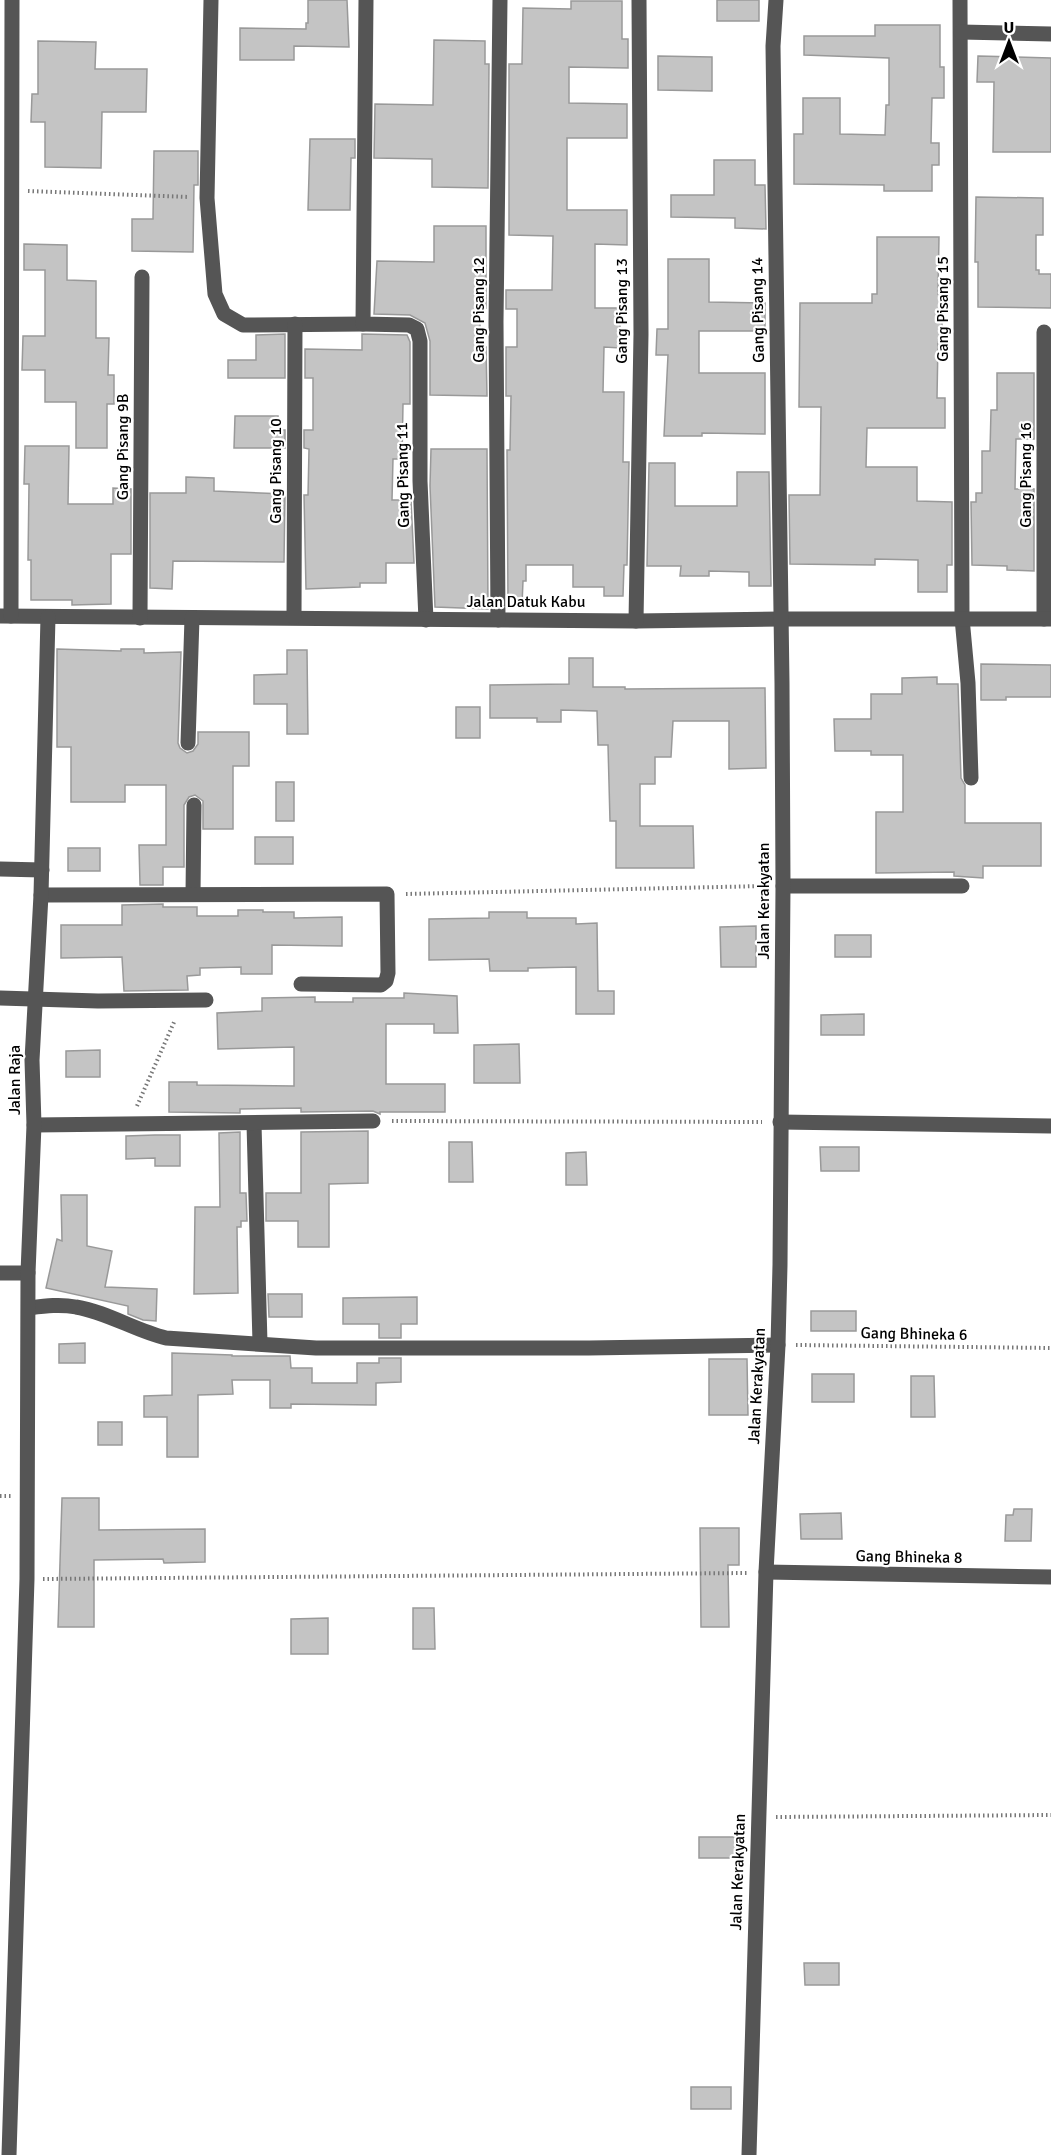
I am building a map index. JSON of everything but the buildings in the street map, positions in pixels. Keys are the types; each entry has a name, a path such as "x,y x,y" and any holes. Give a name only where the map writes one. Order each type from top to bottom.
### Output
{"street":[{"path":"5,616 12,0"},
{"path":"211,0 207,198 215,294 224,314 243,325 363,324 366,0"},
{"name":"Gang Pisang 12","path":"498,620 496,322 500,0"},
{"name":"Gang Pisang 13","path":"636,621 641,334 639,0"},
{"name":"Gang Pisang 14","path":"776,0 773,46 780,619"},
{"name":"Gang Pisang 15","path":"960,0 962,618 968,682 971,778"},
{"path":"961,32 1051,34"},
{"name":"Gang Pisang 9B","path":"140,618 142,277"},
{"name":"Gang Pisang 10","path":"294,617 296,324"},
{"name":"Gang Pisang 11","path":"363,324 417,328 420,341 420,481 426,620"},
{"name":"Gang Pisang 16","path":"1044,332 1048,619"},
{"name":"Jalan Datuk Kabu","path":"5,616 636,621 1048,619"},
{"name":"Jalan Raja","path":"9,2155 27,1579 28,1273 33,1125 32,1060 42,870 48,617"},
{"path":"188,743 192,618"},
{"name":"Jalan Kerakyatan","path":"749,2155 766,1572 778,1345 783,886 780,619"},
{"path":"193,894 194,805"},
{"path":"0,869 42,870"},
{"path":"783,886 962,886"},
{"path":"41,895 387,894 388,973 386,981 381,985 370,986 301,984"},
{"path":"0,998 98,1001 206,1000"},
{"path":"33,1125 373,1121"},
{"path":"780,1122 1051,1126"},
{"path":"255,1124 260,1343"},
{"path":"0,1273 28,1273"},
{"path":"29,1308 58,1305 77,1307 148,1334 166,1338 316,1348 778,1345"},
{"name":"Gang Bhineka 8","path":"766,1572 1051,1577"}],"path":[{"path":"10,190 207,198"},
{"path":"387,894 783,886"},
{"path":"130,1124 172,1024 178,1015"},
{"path":"373,1121 780,1122"},
{"name":"Gang Bhineka 6","path":"778,1345 1051,1348"},
{"path":"27,1579 766,1572"},
{"path":"758,1818 1051,1815"}]}
